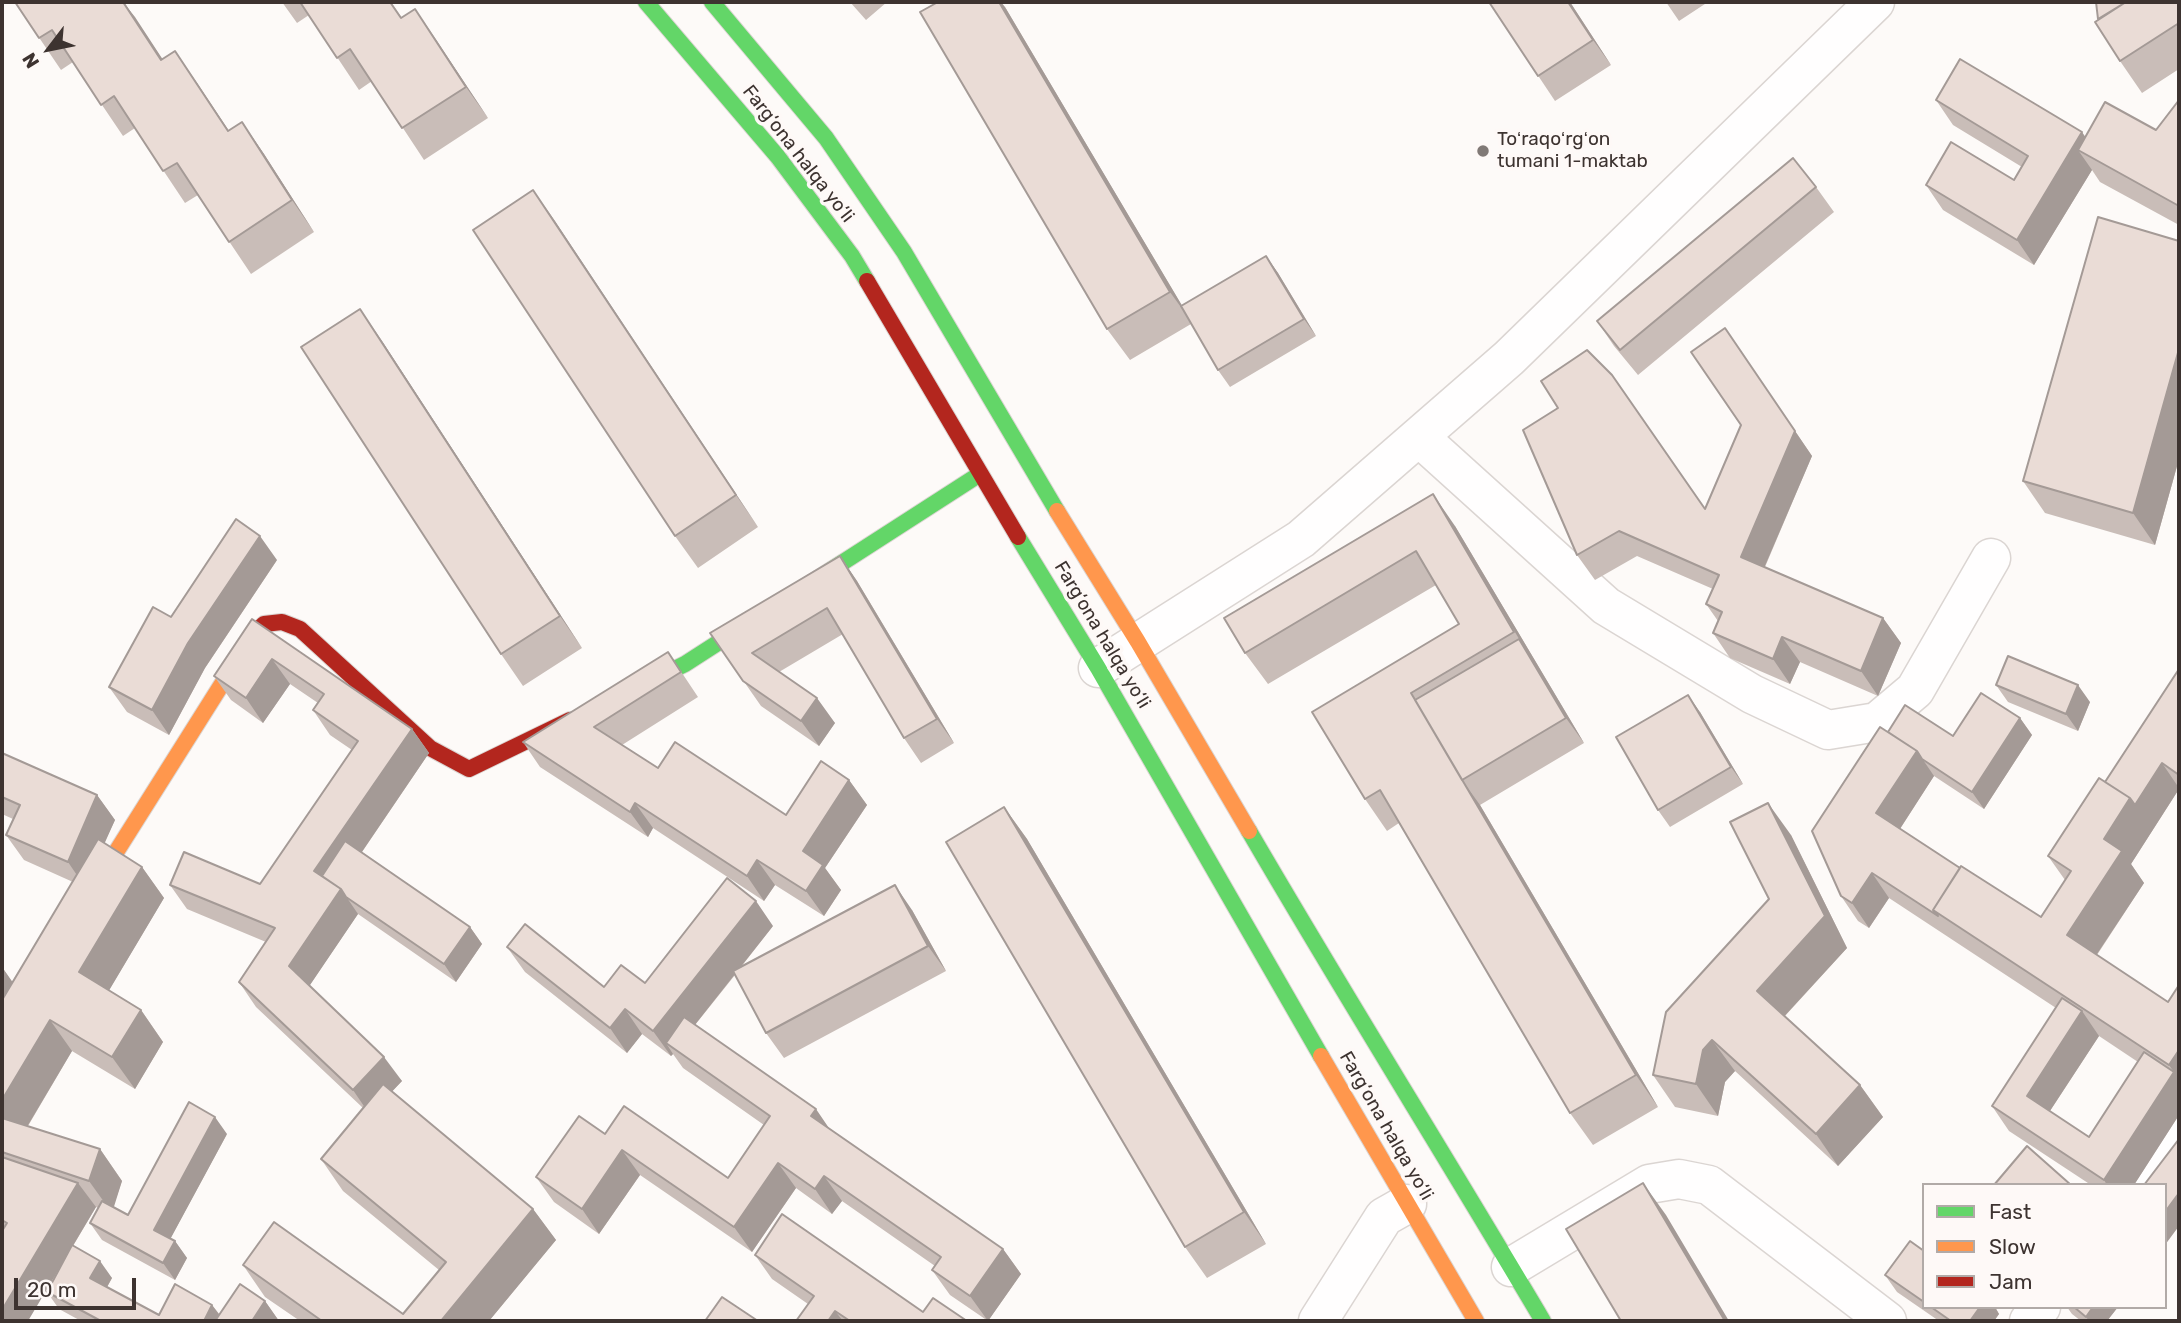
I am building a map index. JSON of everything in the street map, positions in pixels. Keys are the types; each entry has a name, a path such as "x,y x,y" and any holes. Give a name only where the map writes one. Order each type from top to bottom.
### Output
{"main road":[{"name":"Farg‘ona halqa yo‘li","path":"646,2 778,157 852,256 1098,668 1476,1321"},
{"name":"Farg‘ona halqa yo‘li","path":"712,2 826,138 904,252 1029,466 1138,642 1332,974 1543,1321"},
{"path":"613,699 685,664 980,474"},
{"path":"82,905 251,638 264,624 282,622 300,629 430,748 469,769 589,710"}],"street":[{"path":"1098,668 1301,539 1509,358 1875,2"},
{"path":"1419,437 1606,606 1752,694 1828,730 1877,722 1915,690 1991,558"},
{"path":"2143,1183 2179,1131"},
{"path":"1511,1267 1649,1184 1679,1179 1709,1185 1887,1321"},
{"path":"1318,1321 1384,1217 1407,1204"}],"building":[{"path":"15,2 123,2 161,60 175,51 228,131 242,122 292,200 229,242 177,163 163,171 114,96 101,105 52,30 39,38"},
{"path":"300,2 390,2 401,18 415,9 466,87 402,128 350,49 337,58"},
{"path":"938,2 999,2 1170,292 1107,329 920,12"},
{"path":"1489,2 1568,2 1593,40 1538,76"},
{"path":"2096,2 2126,2 2098,19"},
{"path":"2126,2 2179,2 2179,23 2120,61 2095,22"},
{"path":"1960,59 2082,132 2017,240 1926,185 1951,142 2014,180 2028,156 1936,100"},
{"path":"2179,100 2179,206 2078,150 2105,102 2156,130"},
{"path":"1793,158 1816,187 1620,350 1597,321"},
{"path":"533,190 736,495 675,536 473,230"},
{"path":"2098,217 2179,241 2179,349 2133,513 2023,481"},
{"path":"1266,256 1304,319 1218,370 1181,306"},
{"path":"360,309 560,616 501,654 301,347"},
{"path":"1725,328 1795,431 1741,557 1883,618 1861,671 1782,637 1773,659 1713,633 1722,612 1706,604 1719,575 1619,531 1577,555 1523,430 1558,408 1541,381 1587,350 1612,375 1705,509 1741,425 1691,352"},
{"path":"1433,494 1514,632 1411,693 1636,1075 1570,1113 1380,790 1365,799 1312,712 1459,624 1416,551 1245,653 1224,618"},
{"path":"236,519 260,536 188,643 152,710 109,687 153,607 171,617"},
{"path":"840,556 937,719 904,738 827,608 752,653 817,698 801,721 743,681 710,633"},
{"path":"252,619 412,729 314,871 341,889 289,966 384,1057 353,1090 239,982 275,928 170,885 184,852 260,884 358,741 313,710 324,694 272,659 246,698 214,676"},
{"path":"1519,639 1566,718 1462,780 1415,700"},
{"path":"668,652 681,672 594,727 658,768 675,742 786,815 821,761 849,780 803,851 823,865 806,891 757,860 747,876 635,803 630,812 523,742"},
{"path":"2008,656 2078,685 2066,714 1996,685"},
{"path":"2179,669 2179,775 2162,763 2135,805 2130,798 2105,782"},
{"path":"1981,693 2020,718 1972,792 1922,759 1917,751 1888,732 1905,705 1953,736"},
{"path":"1688,695 1731,767 1658,810 1616,737"},
{"path":"1880,727 1917,751 1876,813 1960,868 1933,910 1938,916 1872,873 1852,903 1841,896 1812,831"},
{"path":"2,753 97,795 68,862 6,835 20,805 2,797"},
{"path":"2099,778 2130,798 2104,839 2122,851 2067,935 2168,1002 2179,985 2179,1050 2169,1065 1933,910 1961,866 2041,917 2071,871 2048,856"},
{"path":"1768,803 1825,916 1757,991 1860,1085 1816,1134 1712,1040 1703,1050 1696,1084 1653,1075 1666,1012 1769,899 1730,822"},
{"path":"1004,807 1244,1212 1185,1247 946,842"},
{"path":"98,839 142,867 79,972 141,1010 112,1057 50,1020 2,1100 2,1000"},
{"path":"345,841 470,927 444,964 346,897 341,889 322,876"},
{"path":"727,878 756,901 653,1031 625,1009 610,1028 507,947 525,924 604,987 621,965 645,983"},
{"path":"895,885 928,946 766,1033 733,971"},
{"path":"2062,998 2082,1011 2027,1096 2089,1137 2144,1052 2174,1072 2104,1180 1992,1106"},
{"path":"684,1017 816,1109 811,1116 1003,1249 970,1296 932,1270 941,1257 824,1176 815,1189 778,1163 734,1227 622,1150 582,1209 536,1177 579,1116 605,1134 624,1106 728,1178 770,1116 666,1043"},
{"path":"383,1084 533,1209 441,1321 322,1321 243,1265 274,1222 403,1314 446,1262 321,1159"},
{"path":"189,1102 215,1117 154,1230 175,1241 163,1263 90,1223 102,1201 128,1215"},
{"path":"2,1118 100,1149 89,1181 2,1152"},
{"path":"2179,1139 2179,1193 2167,1209 2167,1183 2146,1183"},
{"path":"2027,1146 2069,1183 1996,1183"},
{"path":"2,1157 78,1183 2,1310 2,1231 7,1223 2,1220"},
{"path":"1643,1183 1725,1321 1621,1321 1566,1229"},
{"path":"782,1214 923,1312 933,1298 967,1321 850,1321 835,1311 828,1321 796,1321 814,1296 755,1255"},
{"path":"1910,1241 1922,1250 1922,1301 1885,1275"},
{"path":"72,1245 100,1261 90,1278 159,1315 175,1284 212,1305 204,1321 101,1321 47,1292"},
{"path":"240,1284 265,1301 252,1321 215,1321"},
{"path":"722,1297 758,1321 705,1321"},
{"path":"1934,1309 1979,1309 1970,1321 1951,1321"},
{"path":"2076,1309 2092,1309 2086,1317"}],"traffic: fast":[{"path":"646,2 778,157 852,256 867,281"},
{"path":"712,2 826,138 904,252 1057,511"},
{"path":"630,691 685,664 980,474"},
{"path":"1018,537 1098,668 1321,1056"},
{"path":"1249,831 1543,1321"}],"traffic: slow":[{"path":"1057,511 1249,831"},
{"path":"89,895 251,638 261,627"},
{"path":"1321,1056 1476,1321"}],"traffic: jam":[{"path":"867,281 1018,537"},
{"path":"261,627 264,624 282,622 300,629 430,748 469,769 570,720"}],"place":[{"name":"Toʻraqoʻrgʻon tumani 1-maktab","path":"1483,151"}]}
